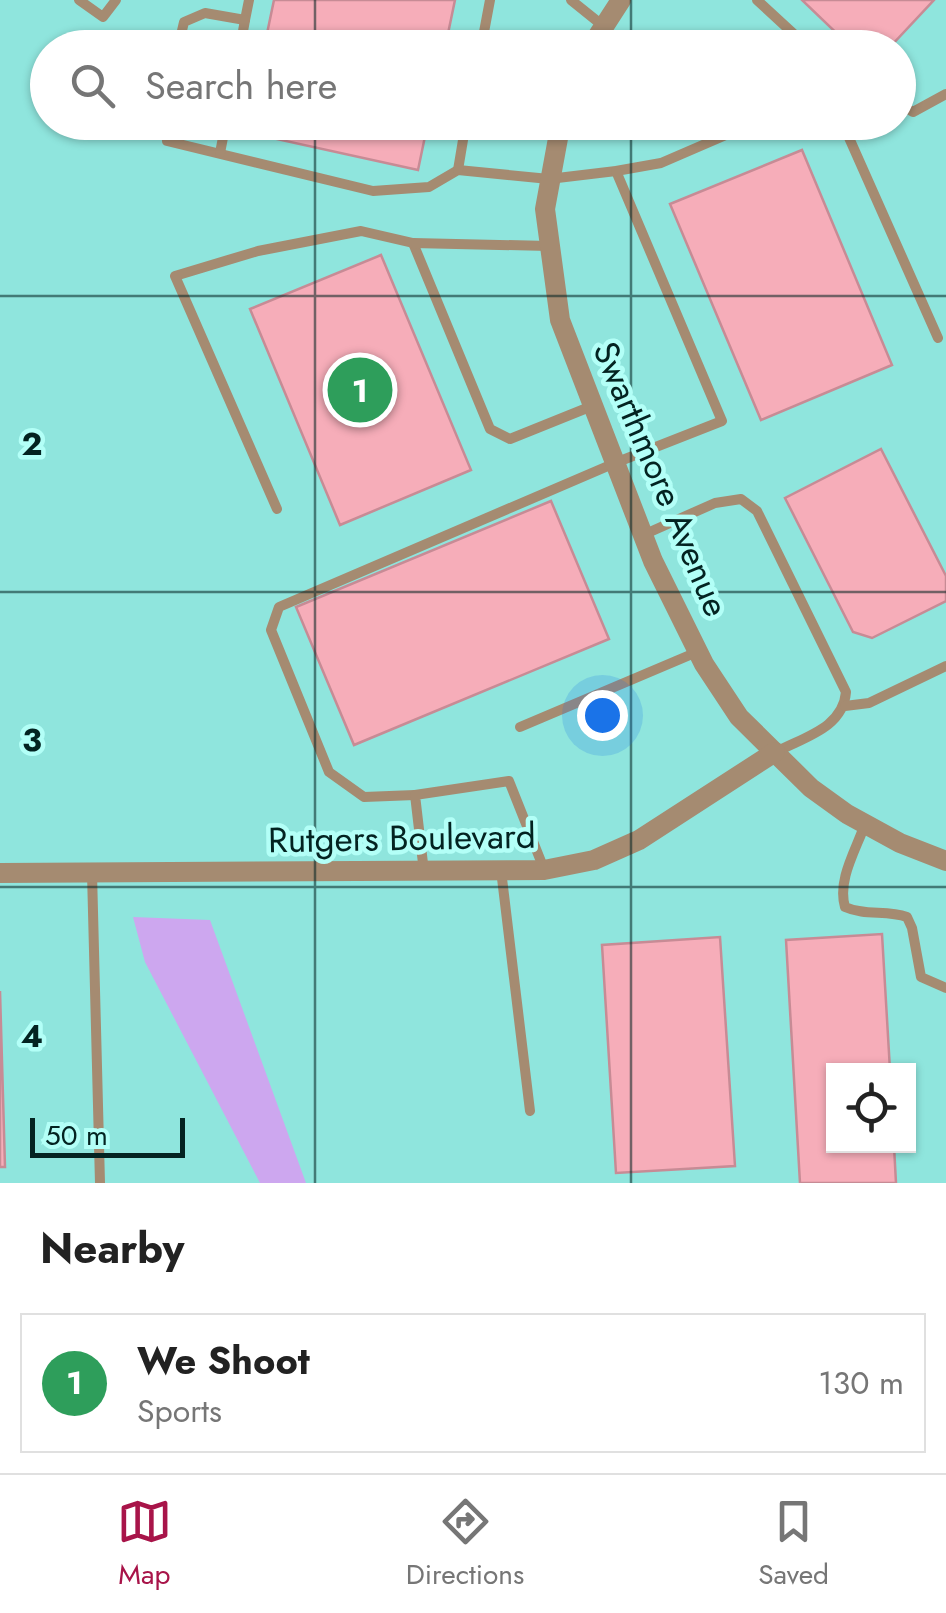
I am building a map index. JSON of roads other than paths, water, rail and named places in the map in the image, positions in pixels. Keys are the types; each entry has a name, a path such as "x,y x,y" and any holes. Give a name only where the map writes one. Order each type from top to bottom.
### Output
{"street":[{"path":"599,30 621,0"},
{"name":"Swarthmore Avenue","path":"557,140 545,209 560,320 643,535 698,652 739,717 810,788 900,843 946,861"},
{"name":"Rutgers Boulevard","path":"0,873 544,870 594,860 639,840 775,752"}],"lane":[{"path":"79,0 103,16 116,0"},
{"path":"243,30 250,0"},
{"path":"484,30 490,0"},
{"path":"571,0 602,25"},
{"path":"757,0 790,30"},
{"path":"182,30 184,22 206,13 245,20"},
{"path":"916,111 946,94"},
{"path":"167,140 373,191 429,188 458,170 549,179 616,172 661,163 714,140"},
{"path":"220,154 223,140"},
{"path":"458,170 463,140"},
{"path":"850,140 938,338"},
{"path":"544,870 508,780 415,795 364,797 329,772 271,630 279,607 722,420 616,172"},
{"path":"278,509 175,276 258,250 361,232 413,242 550,246"},
{"path":"413,242 490,430 510,439 593,406"},
{"path":"643,535 715,503 742,499 756,511 846,692 845,706 835,722 775,752"},
{"path":"520,727 698,652"},
{"path":"845,706 870,703 946,666"},
{"path":"415,795 424,872"},
{"path":"865,824 844,881 841,895 845,908 858,913 896,913 907,917 921,978 946,988"},
{"path":"501,870 530,1111"},
{"path":"92,873 100,1183"}],"place":[{"name":"We Shoot","path":"360,390"}]}
